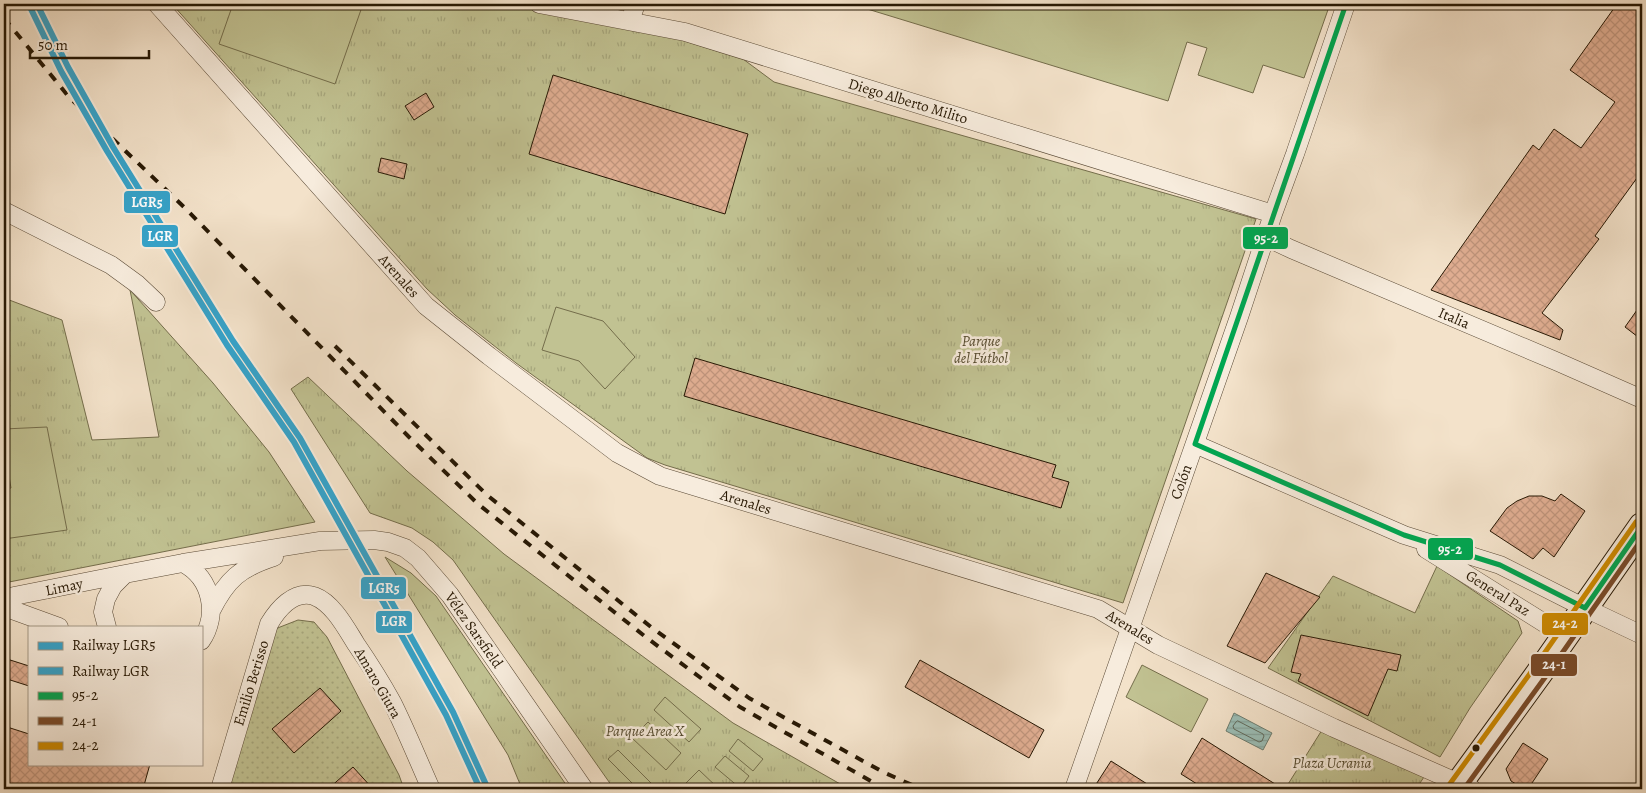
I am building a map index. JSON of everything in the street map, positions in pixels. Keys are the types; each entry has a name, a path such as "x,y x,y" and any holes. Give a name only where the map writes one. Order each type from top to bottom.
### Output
{"main road":[{"path":"1462,787 1642,526"}],"street":[{"name":"Arenales","path":"157,4 426,306 617,453 660,476 1098,609 1158,645 1462,787"},
{"name":"Diego Alberto Milito","path":"539,4 685,32 1273,214"},
{"path":"630,21 636,4"},
{"name":"Colón","path":"1074,789 1346,4"},
{"path":"4,211 111,265 137,284 156,302"},
{"name":"Italia","path":"1266,236 1291,250 1550,358 1642,399"},
{"name":"General Paz","path":"1195,444 1404,536 1500,565 1642,635"},
{"name":"General Paz","path":"1404,536 1565,636"},
{"name":"Vélez Sarsfield","path":"211,611 221,591 229,582 257,562 320,541"},
{"name":"Vélez Sarsfield","path":"183,563 320,541 388,542 405,548 418,558 450,594 584,789"},
{"path":"183,563 198,574 209,591 211,611 208,628 202,639"},
{"name":"Limay","path":"4,598 183,563"},
{"path":"107,626 103,612 106,599 113,586 125,574"},
{"name":"Emilio Berisso","path":"220,789 269,624 276,612 286,602 297,596 305,595"},
{"name":"Amaro Giura","path":"305,595 314,596 324,602 343,623 392,703 431,789"},
{"name":"Limay","path":"4,607 56,626"}],"green space":[{"name":"Parque del Fútbol","path":"172,4 513,4 539,11 672,37 743,59 774,82 1256,219 1123,603 647,458 516,363 455,315 427,289"},
{"path":"233,4 363,4 335,84 219,44"},
{"path":"851,4 1330,4 1304,78 1263,65 1253,93 1198,75 1207,48 1187,42 1168,101"},
{"path":"130,290 213,383 269,452 315,522 4,583 4,298 62,320 92,440 159,437"},
{"path":"556,307 603,321 635,357 605,389 579,361 542,350"},
{"name":"Parque Area X","path":"308,377 407,471 504,554 733,723 849,789 614,789 453,560 433,542 412,528 370,513 291,389"},
{"path":"47,427 67,530 4,539 4,489 11,488 4,447 4,429"},
{"path":"385,557 411,573 436,596 569,789 522,789 508,755"},
{"path":"1437,566 1518,621 1522,633 1470,708 1440,757 1268,668 1333,576 1415,613"},
{"path":"298,620 314,622 327,637 399,775 404,789 228,789 275,629"},
{"path":"1142,665 1208,699 1191,732 1126,697"},
{"path":"665,697 701,729 689,742 654,710"},
{"path":"648,722 681,753 666,770 632,738"},
{"name":"Plaza Ucrania","path":"1322,730 1424,777 1416,789 1285,789"},
{"path":"738,739 763,759 753,771 729,751"},
{"path":"618,750 654,786 651,789 638,789 608,759"},
{"path":"725,756 749,776 740,788 715,767"},
{"path":"699,770 719,789 686,789 683,786"}],"water":[{"path":"1234,713 1272,733 1263,750 1226,731"}],"building":[{"path":"1617,4 1642,4 1642,171 1595,236 1599,239 1542,313 1563,330 1560,340 1431,290 1533,145 1539,150 1554,129 1581,148 1615,102 1570,70"},
{"path":"553,75 748,134 725,214 529,154"},
{"path":"426,93 434,107 414,120 405,106"},
{"path":"381,158 407,164 404,179 378,172"},
{"path":"1642,303 1642,340 1625,327"},
{"path":"695,358 1056,465 1052,477 1069,482 1061,508 684,396"},
{"path":"1561,494 1585,511 1554,557 1543,548 1533,559 1490,531 1507,508 1517,501 1529,496 1542,496 1555,501"},
{"path":"1266,573 1320,597 1265,663 1227,646"},
{"path":"1301,635 1401,655 1397,671 1388,669 1368,716 1298,681 1301,674 1291,672"},
{"path":"7,659 28,666 28,686 4,678"},
{"path":"920,660 1044,730 1029,758 905,687"},
{"path":"320,688 341,711 294,753 272,729"},
{"path":"4,726 28,734 28,766 149,766 143,789 4,789"},
{"path":"1202,738 1283,789 1205,789 1181,774"},
{"path":"1523,743 1548,759 1528,789 1524,789 1511,781 1506,769"},
{"path":"1111,761 1155,789 1093,789"},
{"path":"353,767 373,789 328,789"}],"railway":[{"path":"4,18 69,97 185,208 409,437 478,504 647,638 740,707 885,789"},
{"path":"335,346 487,495 651,627 749,698 883,772 921,789"}],"rail line":[{"name":"LGR5","path":"37,4 68,67 113,147 233,341 300,438 453,712 488,789"},
{"name":"LGR","path":"30,7 61,71 107,151 227,345 294,442 446,715 480,789"}],"transit line":[{"name":"95-2","path":"1346,4 1195,444 1404,535 1500,565 1585,608 1642,526"},
{"name":"24-2","path":"1449,785 1636,522"},
{"name":"24-1","path":"1464,789 1642,539"}]}
